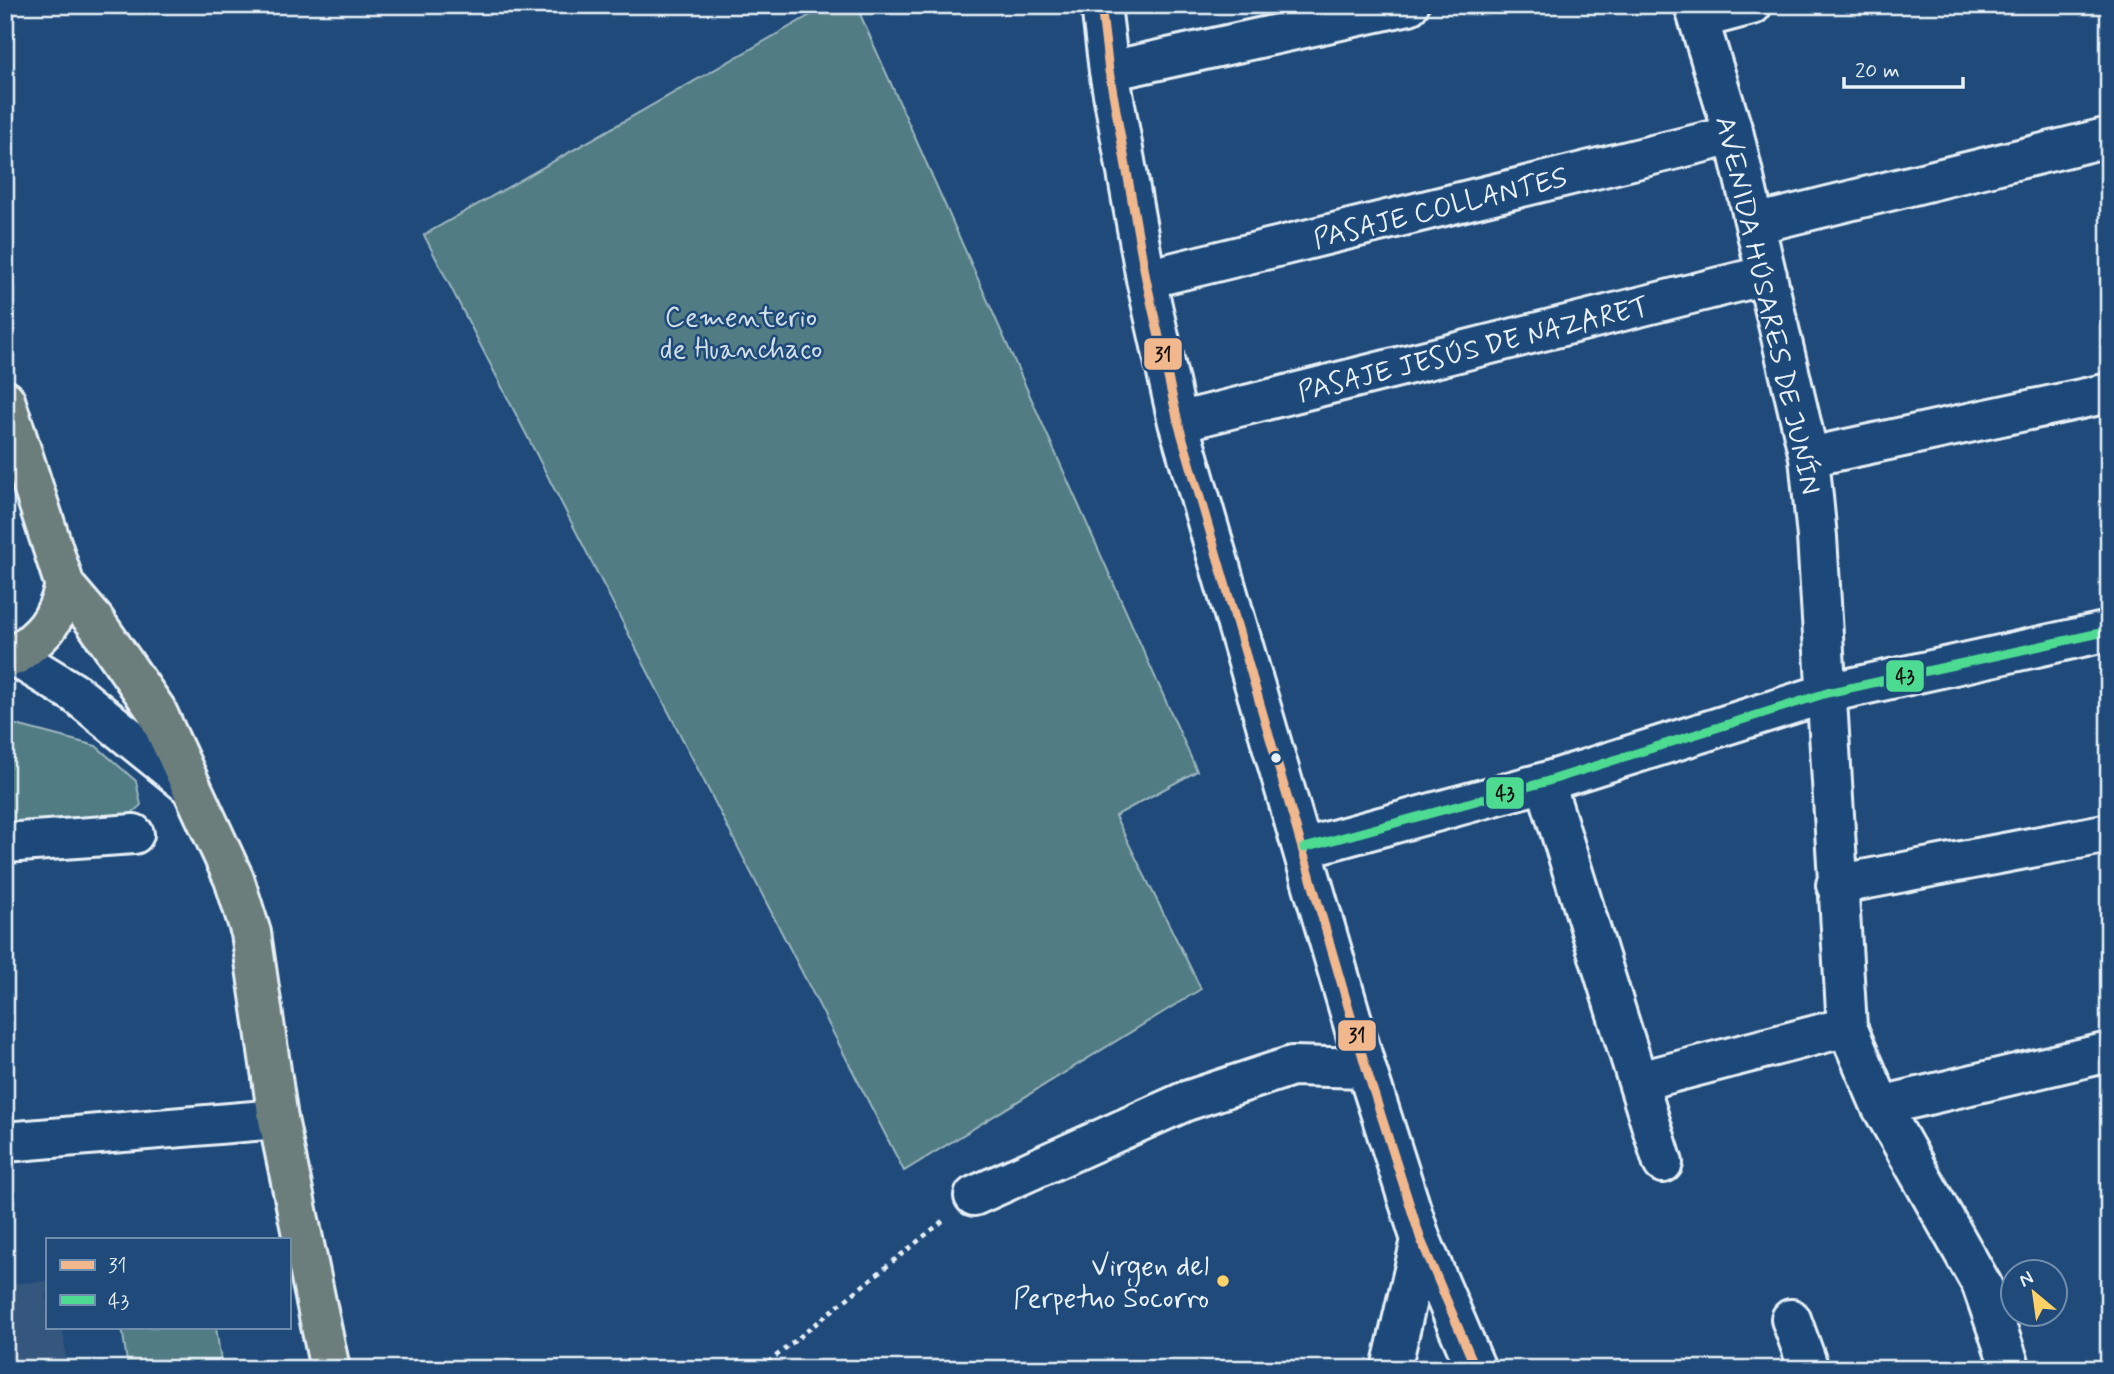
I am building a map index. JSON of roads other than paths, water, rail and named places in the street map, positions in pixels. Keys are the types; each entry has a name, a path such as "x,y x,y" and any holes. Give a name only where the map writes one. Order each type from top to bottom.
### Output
{"main road":[{"path":"5,400 65,586 94,620 156,710 234,879 251,933 278,1119 330,1369"},
{"path":"9,656 39,639 58,614 65,586"}],"street":[{"path":"1101,5 1109,71 1146,279 1178,422 1366,1068 1421,1240 1476,1369"},
{"path":"1109,71 1409,5"},
{"path":"1697,12 1752,5"},
{"name":"AVENIDA HÚSARES DE JUNÍN","path":"1697,12 1734,135 1809,457 1828,693 1836,885 1847,1027 1881,1106 1982,1285 2011,1369"},
{"name":"PASAJE COLLANTES","path":"1146,279 1734,135"},
{"path":"1755,225 2109,137"},
{"name":"PASAJE JESÚS DE NAZARET","path":"1178,422 1767,275"},
{"path":"1809,457 2109,393"},
{"path":"1304,848 1545,782 1828,693 2109,631"},
{"path":"9,656 76,694 191,788"},
{"path":"1545,782 1640,1081 1663,1163"},
{"path":"1836,885 2109,833"},
{"path":"5,843 134,834"},
{"path":"1640,1081 1847,1027"},
{"path":"1881,1106 2109,1052"},
{"path":"974,1196 1186,1101 1292,1066 1366,1068"},
{"path":"5,1142 278,1119"},
{"path":"1391,1369 1421,1240"},
{"path":"1791,1319 1809,1369"}],"place":[{"name":"Virgen del Perpetuo Socorro","path":"1223,1281"}],"park label":[{"name":"Cementerio de Huanchaco","path":"741,332"}]}
